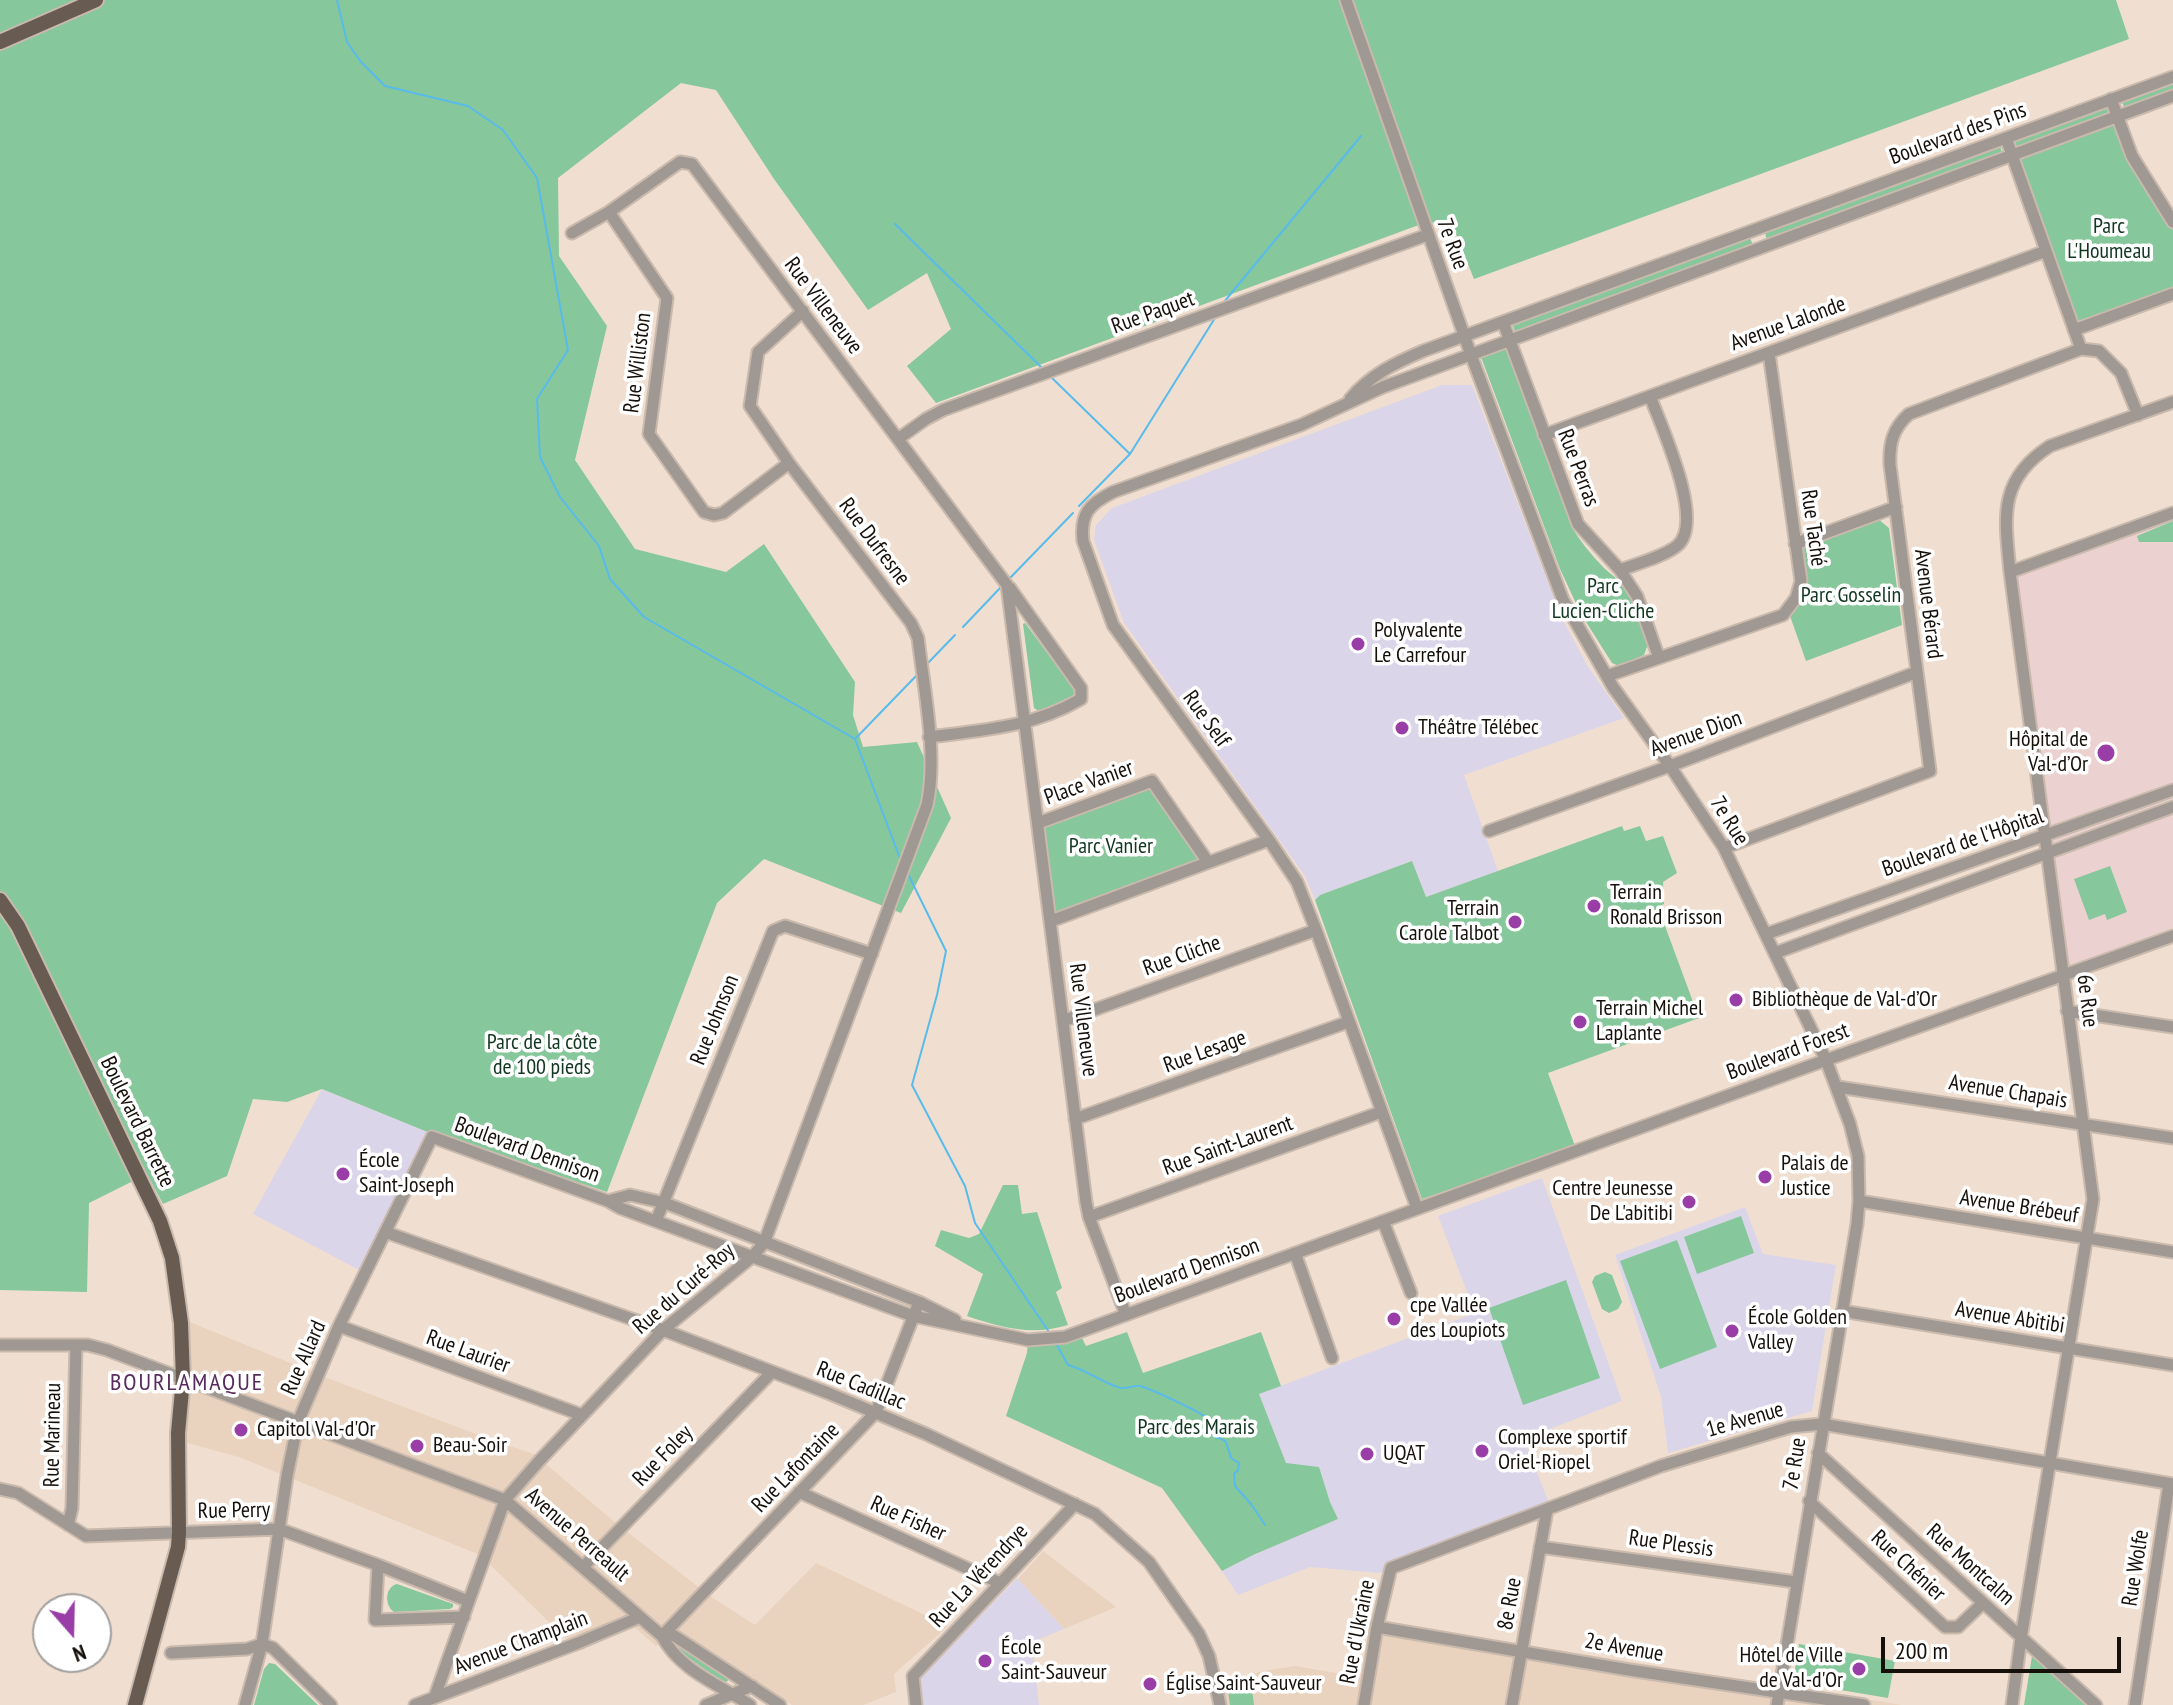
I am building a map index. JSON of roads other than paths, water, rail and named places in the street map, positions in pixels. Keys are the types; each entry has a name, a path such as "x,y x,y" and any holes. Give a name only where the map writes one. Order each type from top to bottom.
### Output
{"main road":[{"path":"0,42 96,0"},
{"name":"Boulevard Barrette","path":"0,900 18,926 163,1228 172,1258 181,1323 183,1379 178,1433 178,1547 135,1705"}],"street":[{"name":"7e Rue","path":"1346,0 1427,235 1563,600 1607,676 1724,848 1826,1060 1850,1124 1858,1156 1859,1201 1777,1705"},
{"name":"Boulevard des Pins","path":"1464,336 2173,77"},
{"name":"Boulevard des Pins","path":"1471,355 2173,96"},
{"path":"2111,99 2132,156 2173,222"},
{"path":"2006,138 2081,349 2099,351 2121,373 2138,415"},
{"name":"Rue Villeneuve","path":"572,233 609,212 680,162 692,164 1081,688 1081,699 1025,723"},
{"name":"Rue Williston","path":"609,212 667,298 649,434 704,512 714,515 723,513 789,463"},
{"path":"1757,229 1763,247"},
{"name":"Rue Paquet","path":"898,439 943,410 1427,235"},
{"name":"Avenue Lalonde","path":"1544,435 2046,251"},
{"path":"2074,330 2173,294"},
{"name":"Rue Dufresne","path":"803,311 758,352 750,406 789,463 911,623 918,638 929,737"},
{"name":"Rue Perras","path":"1503,322 1578,524 1620,570 1637,596 1659,658"},
{"name":"Rue Self","path":"1346,403 1379,371 1464,336"},
{"name":"Avenue Bérard","path":"1724,848 1930,771 1890,465 1890,442 1899,422 1909,414 2081,349"},
{"name":"Rue Taché","path":"1607,676 1783,615 1796,598 1801,581 1769,353"},
{"name":"Rue Self","path":"1417,1208 1297,882 1113,625 1086,552 1082,528 1091,506 1113,492 1301,425 1346,403 1471,355"},
{"path":"1620,570 1677,546 1687,527 1678,470 1650,396"},
{"name":"6e Rue","path":"2012,1705 2093,1199 2010,572 2006,505 2015,480 2025,466 2050,446 2173,402"},
{"path":"1795,544 1896,507"},
{"path":"2010,572 2173,513"},
{"name":"Rue Villeneuve","path":"1007,585 1089,1217 1126,1315"},
{"name":"Avenue Dion","path":"1489,831 1917,672"},
{"path":"929,737 1025,723"},
{"name":"Rue du Curé-Roy","path":"435,1696 505,1500 663,1330 752,1257 764,1243 927,805 932,761 929,737"},
{"name":"Place Vanier","path":"1038,823 1152,781 1208,862"},
{"name":"Boulevard de l'Hôpital","path":"1766,934 2173,790"},
{"name":"Boulevard de l'Hôpital","path":"1775,953 2173,807"},
{"path":"1051,921 1269,840"},
{"name":"Rue Johnson","path":"656,1221 773,931 785,926 872,954"},
{"name":"Rue Cliche","path":"1063,1021 1316,930"},
{"name":"Boulevard Forest","path":"1417,1208 2173,936"},
{"path":"2067,1011 2173,1027"},
{"name":"Rue Lesage","path":"1075,1119 1348,1022"},
{"name":"Avenue Chapais","path":"1838,1087 2173,1138"},
{"name":"Rue Saint-Laurent","path":"1089,1217 1381,1112"},
{"name":"Boulevard Dennison","path":"432,1137 913,1316 1028,1340 1065,1337 1417,1208"},
{"name":"Rue Allard","path":"245,1705 262,1644 298,1422 339,1326 432,1137"},
{"name":"Boulevard Dennison","path":"608,1201 630,1195 665,1203 919,1302 966,1326"},
{"name":"Avenue Brébeuf","path":"1859,1201 2173,1252"},
{"path":"1383,1221 1411,1293"},
{"name":"Rue Cadillac","path":"385,1232 663,1330 876,1412 1095,1514 1149,1562 1199,1634 1209,1656 1220,1705"},
{"path":"1295,1253 1332,1358"},
{"name":"Rue Lafontaine","path":"662,1636 876,1412 919,1302"},
{"name":"Avenue Abitibi","path":"1842,1311 2173,1365"},
{"name":"Rue Laurier","path":"339,1326 582,1415"},
{"name":"Avenue Perreault","path":"0,1345 88,1345 107,1350 505,1500 662,1636"},
{"name":"Rue Marineau","path":"68,1525 72,1508 76,1345"},
{"name":"Rue Foley","path":"583,1567 772,1372"},
{"name":"1e Avenue","path":"1391,1568 1661,1466 1791,1427 1822,1424 2171,1484"},
{"name":"Rue Montcalm","path":"1818,1453 2096,1705"},
{"name":"Rue Wolfe","path":"2135,1705 2171,1484"},
{"name":"Rue Perry","path":"0,1489 18,1493 86,1536 279,1529 468,1601"},
{"name":"Rue Fisher","path":"799,1492 1000,1583"},
{"name":"Rue Chénier","path":"1809,1501 1945,1627 1958,1627 1983,1603"},
{"name":"Rue La Vérendrye","path":"916,1705 913,1676 1075,1504"},
{"name":"8e Rue","path":"1512,1705 1547,1510"},
{"name":"Rue Plessis","path":"1540,1547 1796,1582"},
{"path":"378,1565 375,1620 464,1617"},
{"name":"Rue d'Ukraine","path":"1364,1705 1391,1568"},
{"name":"Avenue Champlain","path":"415,1705 640,1617"},
{"name":"2e Avenue","path":"1377,1627 1629,1670 1864,1705"},
{"path":"750,1705 686,1666 662,1636 673,1635 780,1705"},
{"path":"171,1653 247,1649 262,1644 273,1648 331,1705"},
{"path":"706,1705 752,1686"}],"waterway":[{"path":"337,0 347,42 361,62 385,86 468,106 503,130 537,178 568,350 537,399 540,457 560,497 599,546 610,579 644,617 855,739 901,861"},
{"path":"1224,302 1361,136"},
{"path":"895,224 1042,368"},
{"path":"1079,506 1130,454 1215,318"},
{"path":"1052,378 1129,453"},
{"path":"1010,578 1073,513"},
{"path":"963,627 1001,587"},
{"path":"927,664 955,635"},
{"path":"856,738 916,676"},
{"path":"908,874 946,951 912,1085 965,1186 975,1223 1049,1332"},
{"path":"1057,1345 1068,1365 1121,1388 1146,1388 1210,1419 1215,1429 1212,1433 1226,1442 1231,1458 1239,1463 1234,1474 1235,1486 1265,1525"}],"place":[{"name":"Polyvalente Le Carrefour","path":"1358,644"},
{"name":"Théâtre Télébec","path":"1402,728"},
{"name":"Hôpital de Val-d’Or","path":"2106,753"},
{"name":"Terrain Ronald Brisson","path":"1594,906"},
{"name":"Terrain Carole Talbot","path":"1515,922"},
{"name":"Bibliothèque de Val-d’Or","path":"1736,1000"},
{"name":"Terrain Michel Laplante","path":"1580,1022"},
{"name":"École Saint-Joseph","path":"343,1174"},
{"name":"Palais de Justice","path":"1765,1177"},
{"name":"Centre Jeunesse De L'abitibi","path":"1689,1202"},
{"name":"cpe Vallée des Loupiots","path":"1394,1319"},
{"name":"École Golden Valley","path":"1732,1331"},
{"name":"Capitol Val-d'Or","path":"241,1430"},
{"name":"Beau-Soir","path":"417,1446"},
{"name":"Complexe sportif Oriel-Riopel","path":"1482,1451"},
{"name":"UQAT","path":"1367,1454"},
{"name":"École Saint-Sauveur","path":"985,1661"},
{"name":"Hôtel de Ville de Val-d'Or","path":"1859,1669"},
{"name":"Église Saint-Sauveur","path":"1150,1684"}],"district":[{"name":"BOURLAMAQUE","path":"187,1383"}],"park label":[{"name":"Parc L'Houmeau","path":"2109,240"},
{"name":"Parc Gosselin","path":"1851,596"},
{"name":"Parc Lucien-Cliche","path":"1603,600"},
{"name":"Parc Vanier","path":"1111,847"},
{"name":"Parc de la côte de 100 pieds","path":"542,1056"},
{"name":"Parc des Marais","path":"1196,1428"}]}
